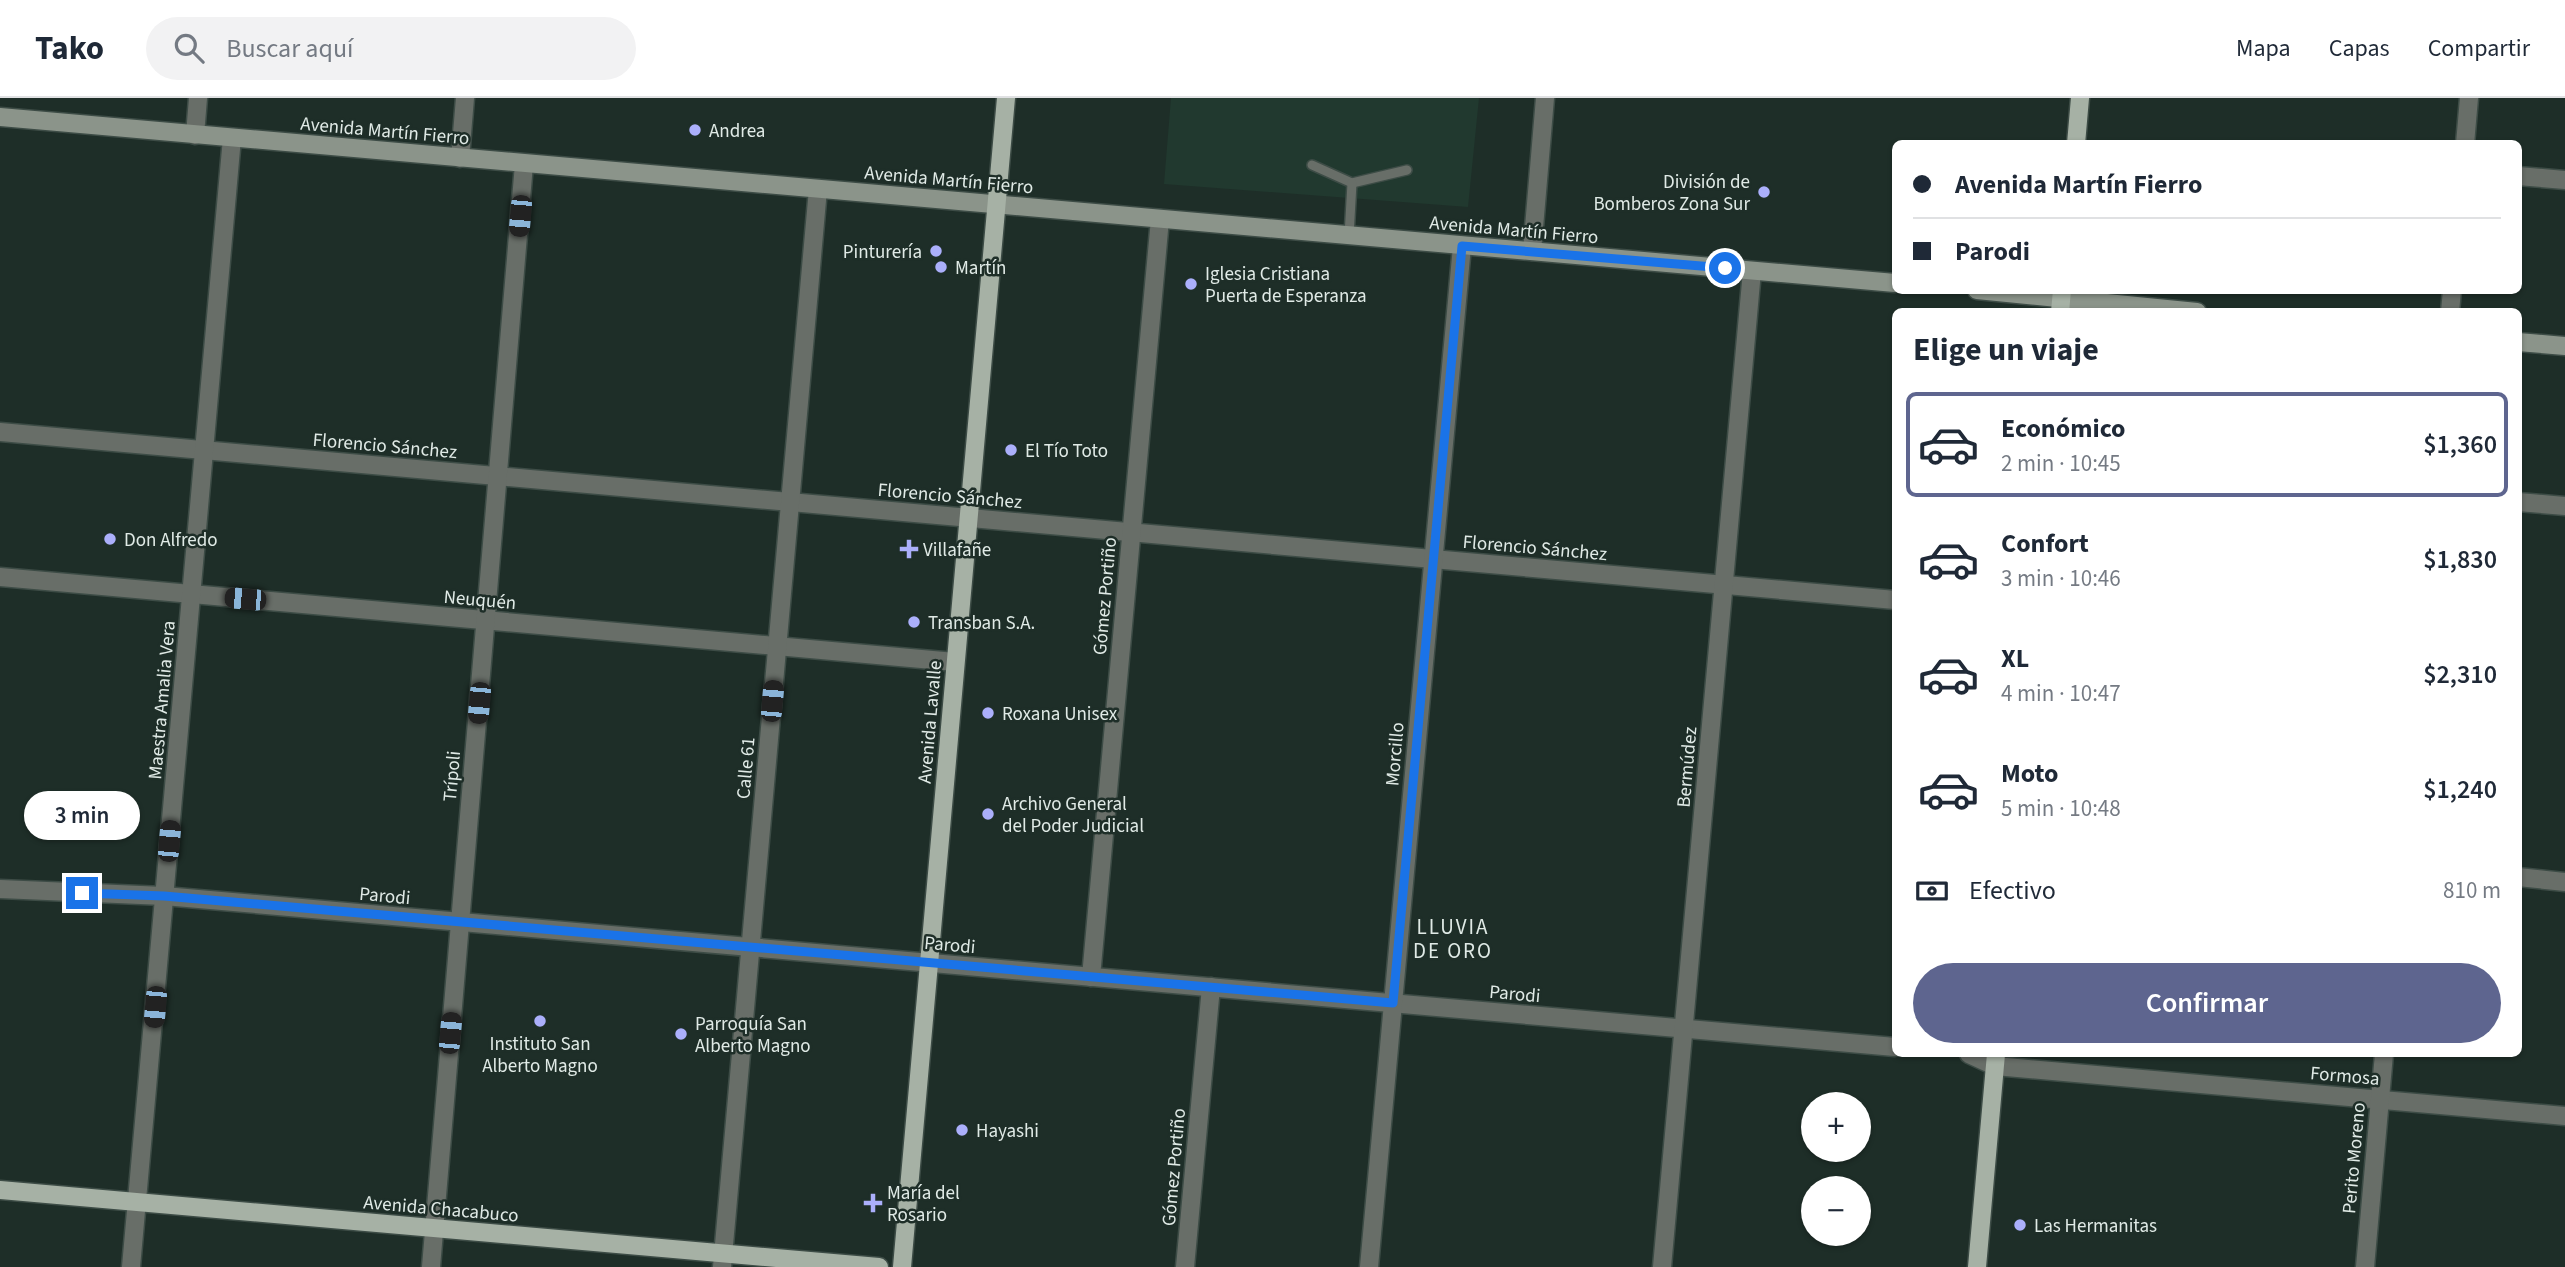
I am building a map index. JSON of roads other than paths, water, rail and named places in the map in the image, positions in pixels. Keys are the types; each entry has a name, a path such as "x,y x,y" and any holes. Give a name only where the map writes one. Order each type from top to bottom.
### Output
{"main road":[{"name":"Avenida Lavalle","path":"902,1267 1006,98"},
{"path":"2076,140 2080,98"},
{"name":"Avenida Martín Fierro","path":"0,117 1892,283"},
{"path":"2011,294 2152,308"},
{"path":"2522,342 2565,346"},
{"path":"1977,1267 1995,1060"},
{"name":"Avenida Chacabuco","path":"0,1190 434,1228 722,1260 879,1267"}],"street":[{"path":"195,135 198,98"},
{"path":"460,158 465,98"},
{"path":"1532,251 1545,98"},
{"path":"2465,140 2469,98"},
{"name":"Maestra Amalia Vera","path":"131,1267 232,138"},
{"name":"Trípoli","path":"430,1267 524,164"},
{"path":"2522,176 2565,180"},
{"name":"Calle 61","path":"722,1260 818,189"},
{"name":"Gómez Portiño","path":"1091,977 1160,219"},
{"name":"Morcillo","path":"1369,1267 1462,246"},
{"name":"Bermúdez","path":"1662,1267 1752,271"},
{"name":"Florencio Sánchez","path":"0,432 1892,600"},
{"path":"2522,502 2565,506"},
{"name":"Neuquén","path":"0,577 956,662"},
{"path":"2522,877 2565,881"},
{"name":"Parodi","path":"0,889 164,896 1892,1047"},
{"name":"Gómez Portiño","path":"1185,1267 1211,987"},
{"name":"Perito Moreno","path":"2365,1267 2384,1057"},
{"name":"Formosa","path":"1995,1060 2380,1100 2565,1116"}],"lane":[{"path":"1312,165 1352,183 1407,170"},
{"path":"1349,236 1352,183"}],"place":[{"name":"Andrea","path":"695,130"},
{"name":"División de Bomberos Zona Sur","path":"1764,192"},
{"name":"Pinturería","path":"936,251"},
{"name":"Martín","path":"941,267"},
{"name":"Iglesia Cristiana Puerta de Esperanza","path":"1191,284"},
{"name":"El Tío Toto","path":"1011,450"},
{"name":"Don Alfredo","path":"110,539"},
{"name":"Villafañe","path":"909,549"},
{"name":"Transban S.A.","path":"914,622"},
{"name":"Roxana Unisex","path":"988,713"},
{"name":"Archivo General del Poder Judicial","path":"988,814"},
{"name":"Instituto San Alberto Magno","path":"540,1021"},
{"name":"Parroquía San Alberto Magno","path":"681,1034"},
{"name":"Hayashi","path":"962,1130"},
{"name":"María del Rosario","path":"873,1203"},
{"name":"Las Hermanitas","path":"2020,1225"}],"district":[{"name":"LLUVIA DE ORO","path":"1453,939"}]}
